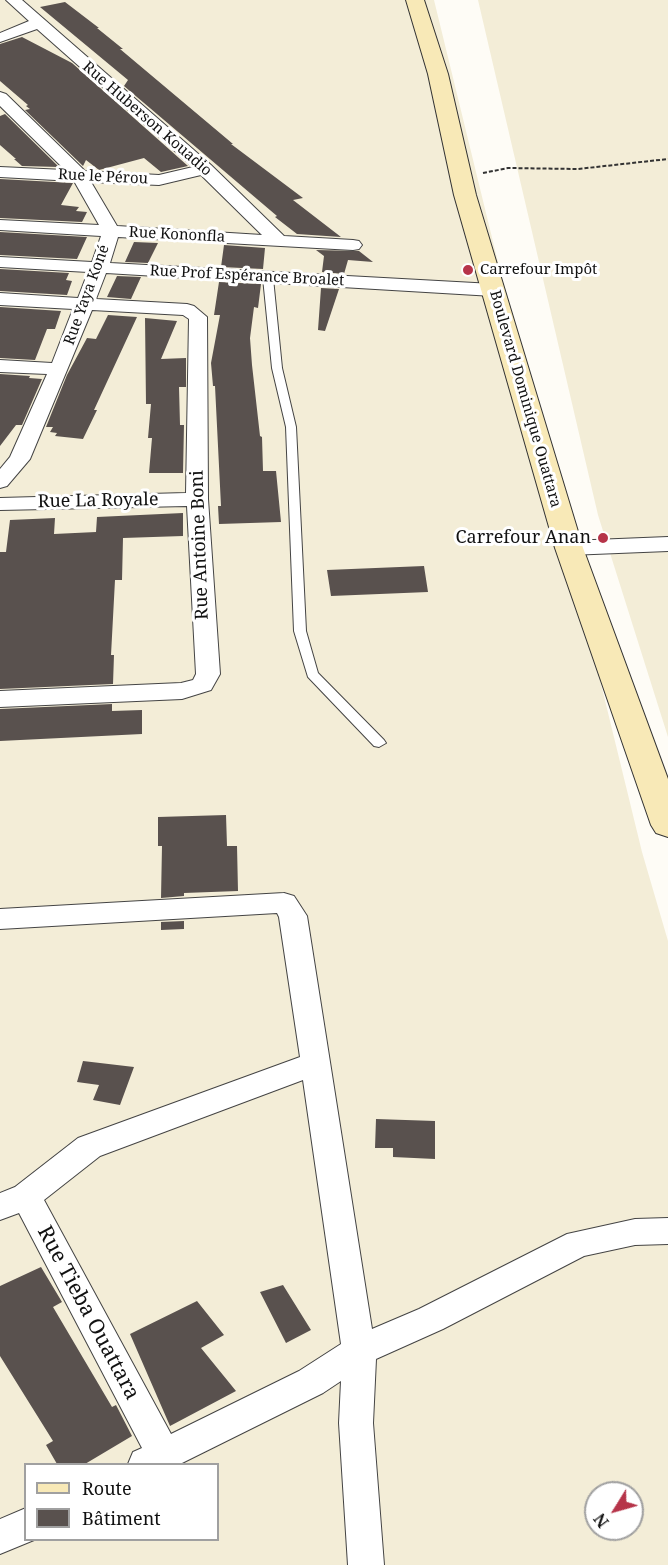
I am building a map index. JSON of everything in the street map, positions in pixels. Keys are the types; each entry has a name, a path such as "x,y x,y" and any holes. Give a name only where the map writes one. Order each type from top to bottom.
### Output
{"street":[{"name":"Rue Huberson Kouadio","path":"13,0 205,169 279,241"},
{"name":"Boulevard Dominique Ouattara","path":"415,0 438,74 461,177 569,548 668,825"},
{"path":"0,38 38,22"},
{"name":"Rue Yaya Koné","path":"0,97 79,176 111,231 99,268 59,369 20,459 0,482"},
{"name":"Rue le Pérou","path":"0,172 159,180 205,169"},
{"name":"Rue Kononfla","path":"0,225 353,245"},
{"name":"Rue Prof Espérance Broalet","path":"0,262 493,290"},
{"path":"0,299 84,304"},
{"name":"Rue Antoine Boni","path":"0,699 182,691 201,685 208,674 196,498 198,317 187,310 84,304"},
{"path":"0,366 59,369"},
{"name":"Rue La Royale","path":"0,504 196,498"},
{"path":"569,548 668,544"},
{"path":"0,919 285,903 293,916 359,1351 356,1423 366,1565"},
{"path":"13,1202 89,1147 315,1063"},
{"name":"Rue Tieba Ouattara","path":"13,1202 155,1460"},
{"path":"155,1460 311,1382 359,1351 431,1319 578,1244 635,1232 668,1230"},
{"path":"0,1537 24,1526"}],"lane":[{"path":"268,278 277,368 291,427 300,631 312,674 379,743"}],"path":[{"path":"461,177 508,168 578,169 668,159"}],"shaded area":[{"path":"0,0 434,0 642,852 668,941 668,1565 0,1565"},
{"path":"478,0 668,0 668,737 598,515"}],"building":[{"path":"65,2 99,28 97,28 123,49 120,49 233,144 231,144 303,198 293,200 341,237 297,234 275,217 277,216 124,86 128,80 40,7"},
{"path":"22,37 72,63 188,166 161,172 144,158 99,170 86,160 83,166 25,110 30,109 26,106 28,105 0,81 0,44"},
{"path":"5,114 59,167 22,166 14,159 16,159 0,145 0,116"},
{"path":"0,179 73,183 61,205 79,207 76,211 87,212 82,222 0,218"},
{"path":"0,232 87,237 77,259 0,255"},
{"path":"134,242 158,243 148,263 125,262"},
{"path":"224,245 265,248 263,269 221,267"},
{"path":"316,250 359,251 373,262 348,260 344,274 322,272 324,256"},
{"path":"0,269 69,273 66,280 72,281 67,295 0,291"},
{"path":"117,276 141,277 131,299 107,297"},
{"path":"219,282 261,284 258,308 254,307 250,338 252,365 260,436 262,437 263,471 276,471 281,522 219,524 218,506 221,506 215,386 213,386 211,363 220,315 214,315"},
{"path":"321,288 339,289 325,331 318,330"},
{"path":"0,307 61,311 55,329 47,329 35,360 0,358"},
{"path":"108,315 137,317 83,439 55,436 57,433 50,432 53,427 46,427 67,375 87,338 96,339"},
{"path":"145,318 177,321 161,359 186,358 186,387 179,387 180,425 184,425 183,473 149,473 152,438 148,438 151,404 146,404"},
{"path":"0,374 42,379 22,425 16,425 0,446"},
{"path":"183,513 183,536 123,538 122,580 115,580 111,655 114,655 113,684 0,689 0,552 6,552 10,520 55,518 54,534 96,532 97,517"},
{"path":"424,566 428,592 331,596 327,570"},
{"path":"112,704 112,711 142,710 142,734 0,741 0,709"},
{"path":"226,815 227,846 237,846 238,891 184,893 184,896 161,898 162,846 158,846 158,817"},
{"path":"184,921 184,929 161,930 161,922"},
{"path":"83,1061 134,1067 120,1105 93,1100 99,1085 77,1082"},
{"path":"376,1119 435,1121 435,1159 393,1157 393,1148 375,1148"},
{"path":"41,1267 62,1302 53,1307 112,1407 116,1405 132,1436 87,1463 56,1463 46,1445 53,1441 0,1356 0,1286"},
{"path":"283,1285 311,1330 286,1343 260,1292"},
{"path":"197,1301 224,1335 201,1348 236,1391 170,1426 130,1334"}],"place":[{"name":"Carrefour Impôt","path":"468,270"},
{"name":"Carrefour Anan","path":"603,538"}]}
